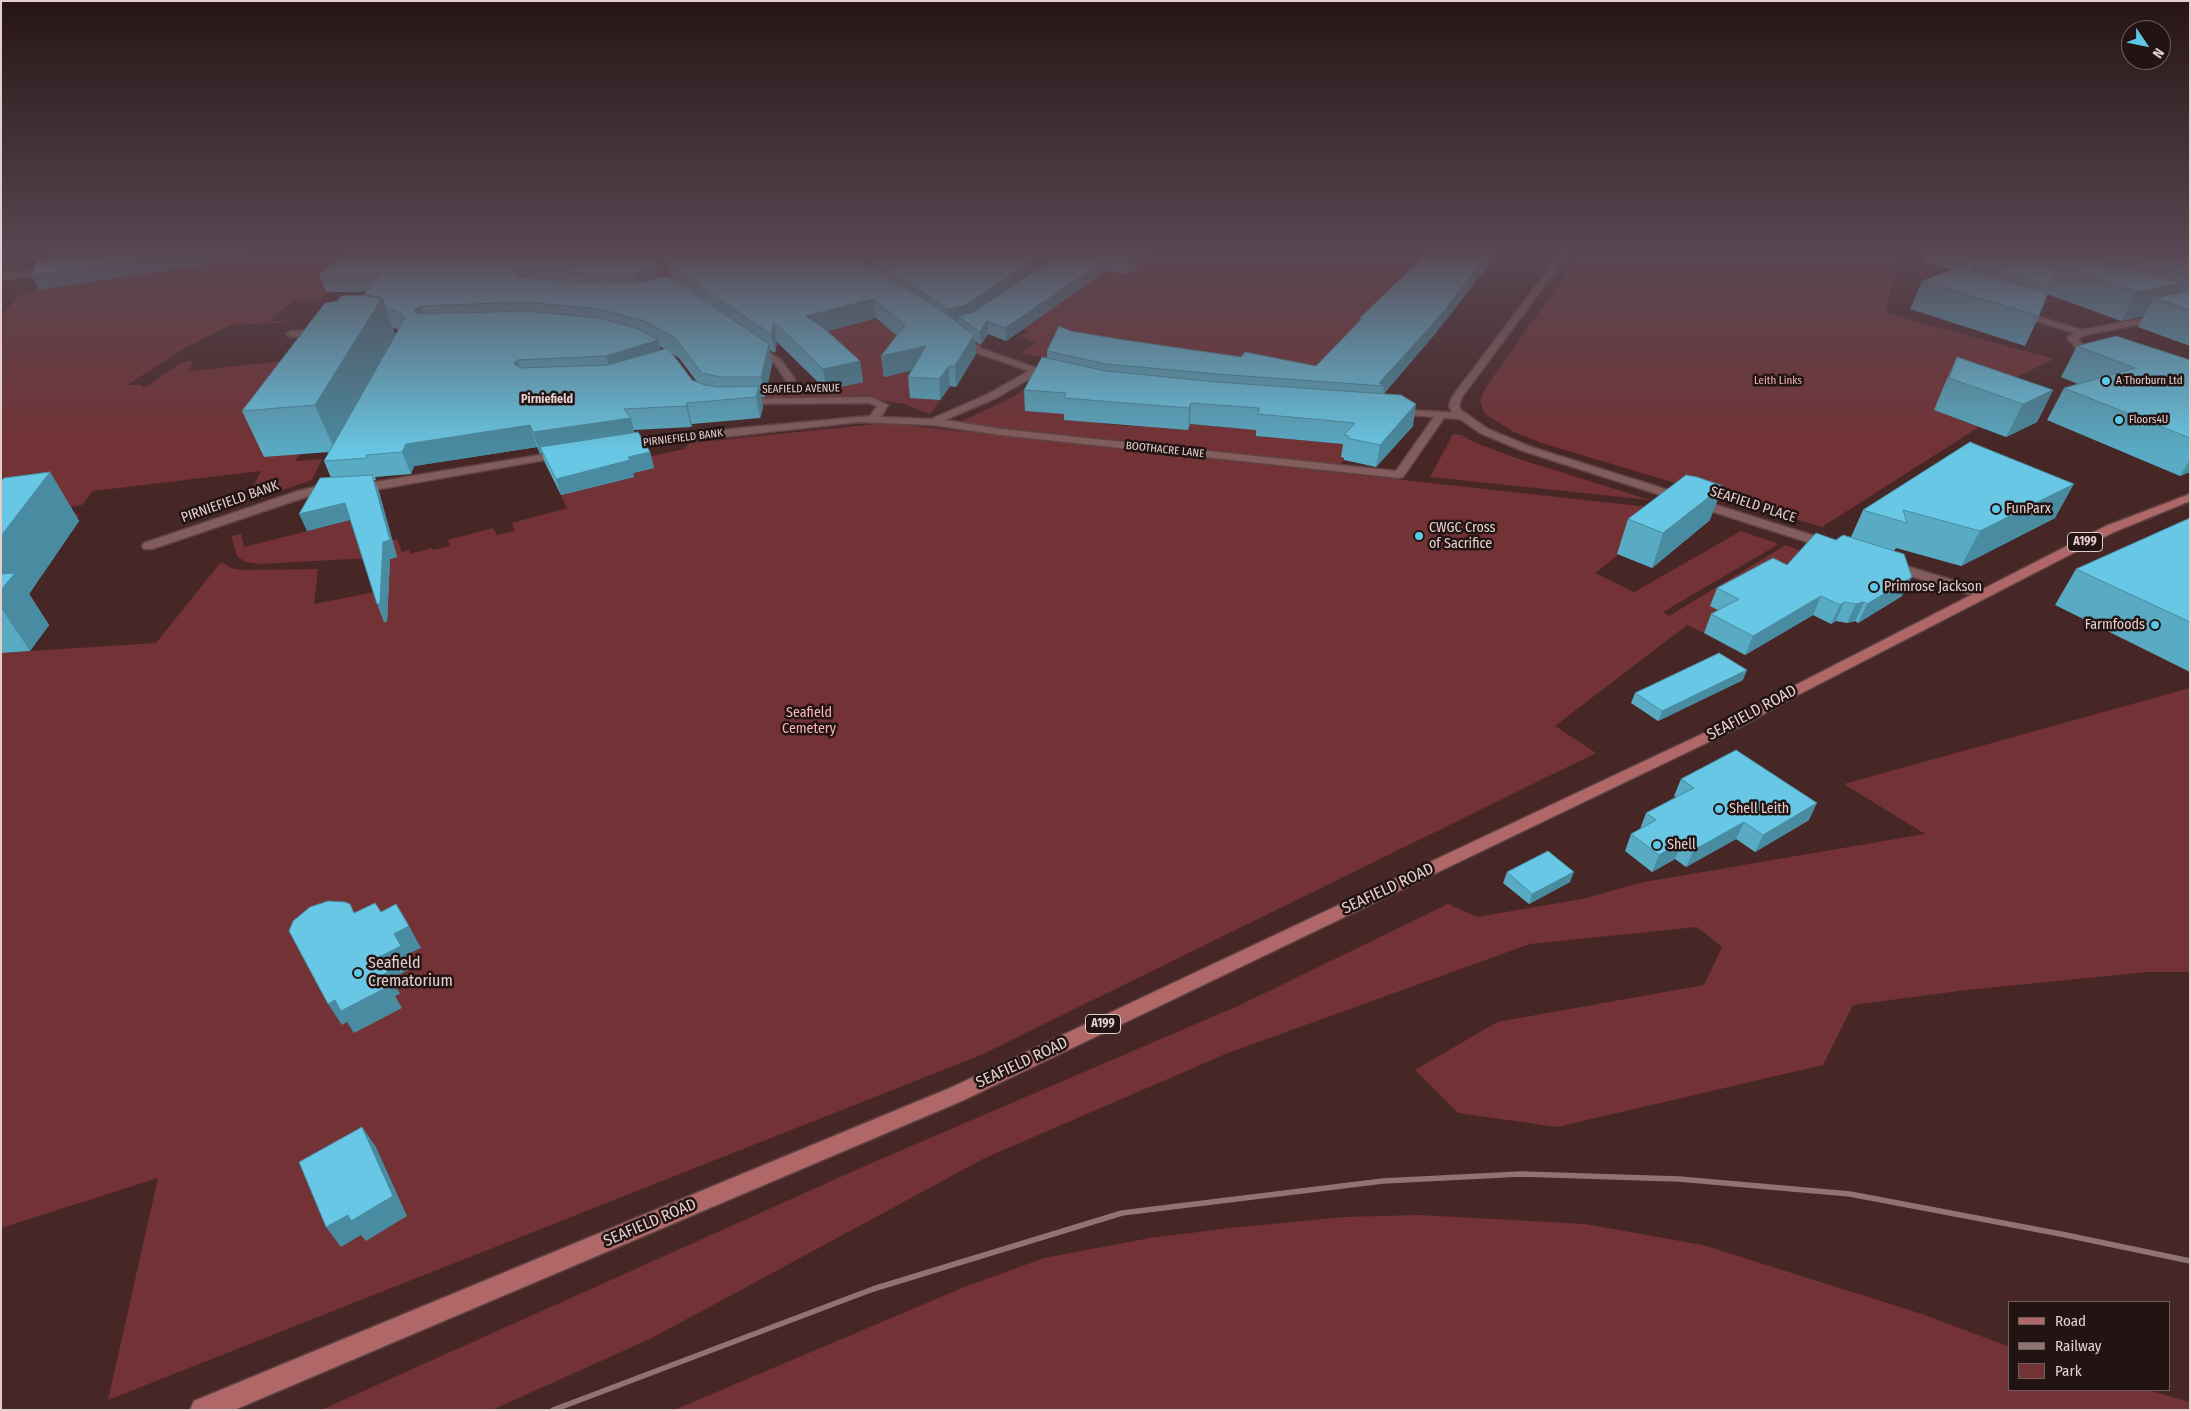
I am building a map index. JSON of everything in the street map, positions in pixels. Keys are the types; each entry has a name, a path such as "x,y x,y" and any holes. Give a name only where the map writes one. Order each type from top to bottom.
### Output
{"main road":[{"name":"A199","path":"1983,594 2110,529 2190,497"},
{"name":"SEAFIELD ROAD","path":"203,1410 957,1094 1620,780 1741,721 1787,695 1983,594"}],"street":[{"path":"1461,416 1454,406 1457,396 1514,320"},
{"path":"2038,320 2082,333"},
{"path":"2104,355 2073,342 2072,338 2082,333 2152,320"},
{"path":"954,326 980,351 1055,376"},
{"path":"291,334 330,333"},
{"path":"746,340 778,362 790,379"},
{"name":"PIRNIEFIELD BANK","path":"611,447 740,431 874,419 932,422 992,396 1036,371"},
{"name":"SEAFIELD AVENUE","path":"734,402 870,400 882,405 874,419"},
{"path":"1382,410 1461,416"},
{"name":"BOOTHACRE LANE","path":"932,422 1001,432 1399,475 1441,415"},
{"name":"SEAFIELD PLACE","path":"1461,416 1484,431 1528,449 1839,548"},
{"name":"PIRNIEFIELD BANK","path":"148,546 324,485 344,489 574,453"},
{"path":"1876,560 1983,594"}],"green space":[{"path":"1,320 293,321 230,325 185,348 127,385 141,385 144,388 182,362 194,361 188,371 336,356 265,457 300,454 295,461 322,459 312,480 271,494 253,487 261,471 93,491 82,505 62,508 69,513 79,514 74,522 1,569"},
{"path":"771,320 878,320 933,359 971,362 970,364 952,363 889,371 924,373 910,398 940,400 930,414 905,404 867,398 747,400 752,394 790,394 793,386 822,386 826,390 862,381"},
{"path":"1033,320 1388,320 1329,369 1049,358 1021,353 1036,343 1020,336 1029,332 1022,329"},
{"name":"Leith Links","path":"1534,320 1911,320 2054,359 1942,413 1979,427 1822,527 1545,444 1512,431 1485,414 1480,401 1484,390"},
{"path":"1027,388 1105,417 1103,424 1132,426 1135,420 1188,430 1190,424 1251,429 1260,418 1256,436 1322,442 1360,429 1342,456 1346,458 1339,465 958,423 1009,399"},
{"name":"Seafield Cemetery","path":"886,423 1675,510 1595,573 1634,592 1741,531 1779,544 1663,612 1669,616 1786,545 1803,552 1732,618 1704,633 1687,625 1555,726 1596,753 981,1055 108,1400 158,1178 1,1228 1,653 156,643 221,562 234,569 244,570 318,569 314,604 380,591 390,557 259,564 245,562 237,556 231,536 241,534 244,547 359,518 382,502 384,510 359,542 391,534 390,541 397,539 402,552 409,550 410,554 432,548 433,550 450,546 448,540 493,528 497,535 515,531 512,523 567,508 559,491 620,476 623,480 634,477 632,473 647,457 684,449 690,443"},
{"path":"1453,434 1462,435 1473,442 1519,459 1650,500 1430,477"},
{"path":"2190,688 2190,972 2147,972 1966,990 1853,1005 1823,1065 1557,1127 1458,1113 1415,1070 1497,1022 1704,985 1722,947 1697,927 1530,944 1228,1053 985,1158 652,1338 492,1410 321,1410 867,1165 1240,1005 1448,904 1477,917 1582,899 1644,882 1925,834 1844,784"},
{"path":"1420,1215 1585,1224 1703,1245 1922,1314 2008,1346 2008,1391 2151,1391 2190,1402 2190,1410 674,1410 962,1288 1044,1258 1150,1238 1344,1217"}],"building":[{"path":"312,320 368,320 315,405 242,411"},
{"path":"404,320 606,320 639,329 658,340 606,356 517,360 514,364 521,368 608,365 668,348 692,380 705,385 719,387 759,386 756,397 687,403 686,406 624,409 631,418 533,432 530,425 406,444 402,452 366,455 367,458 324,461"},
{"path":"639,320 733,320 769,344 761,377 720,377 702,373 675,338 647,322"},
{"path":"750,320 811,320 827,331 860,361 823,369 774,322 771,334"},
{"path":"899,320 954,320 974,335 955,366 949,366 939,379 908,377 926,346 881,356 905,325"},
{"path":"963,320 1017,320 1005,328 987,321 980,332"},
{"path":"1361,320 1436,320 1379,383 1384,386 1106,364 1047,351 1059,326 1071,331 1118,339 1241,357 1245,352 1316,366"},
{"path":"2116,336 2190,360 2190,438 2064,388 2135,368 2077,346"},
{"path":"1042,357 1106,371 1217,382 1401,395 1416,404 1380,445 1347,438 1349,436 1344,435 1355,423 1258,414 1259,408 1191,403 1189,408 1064,398 1066,393 1024,390"},
{"path":"1957,357 2053,390 2023,404 1949,378"},
{"path":"638,432 650,452 628,457 630,460 556,479 540,447"},
{"path":"1970,442 2074,484 1980,531 1903,510 1907,523 1863,510"},
{"path":"50,472 1,536 1,481 4,478"},
{"path":"372,475 390,540 383,542 380,604 377,604 345,503 299,514 320,478"},
{"path":"1686,475 1723,486 1663,533 1628,519"},
{"path":"2190,518 2190,622 2076,569"},
{"path":"1816,533 1836,540 1843,535 1904,554 1912,577 1867,604 1864,602 1856,604 1844,602 1840,605 1821,596 1753,636 1711,614 1739,599 1717,588 1773,558 1787,565"},
{"path":"15,573 1,590 1,574"},
{"path":"1719,653 1747,670 1662,711 1635,693"},
{"path":"1736,750 1817,803 1763,835 1744,822 1694,850 1682,842 1659,855 1631,834 1656,820 1646,813 1694,788 1681,779"},
{"path":"1548,851 1574,872 1532,894 1507,872"},
{"path":"328,901 350,904 354,913 375,903 381,912 396,904 409,926 394,934 401,946 379,957 388,972 383,975 389,986 341,1011 335,1000 328,1004 289,931 293,921 310,907"},
{"path":"362,1127 393,1196 351,1221 348,1215 326,1227 299,1162"}],"railway":[{"path":"553,1410 873,1289 1122,1213 1383,1181 1521,1174 1679,1179 1850,1194 2066,1235 2190,1261"}],"place":[{"name":"A Thorburn Ltd","path":"2106,381"},
{"name":"Floors4U","path":"2119,420"},
{"name":"FunParx","path":"1996,509"},
{"name":"CWGC Cross of Sacrifice","path":"1419,536"},
{"name":"Primrose Jackson","path":"1874,587"},
{"name":"Farmfoods","path":"2155,625"},
{"name":"Shell Leith","path":"1719,809"},
{"name":"Shell","path":"1657,845"},
{"name":"Seafield Crematorium","path":"358,973"}],"district":[{"name":"Pirniefield","path":"547,400"}]}
